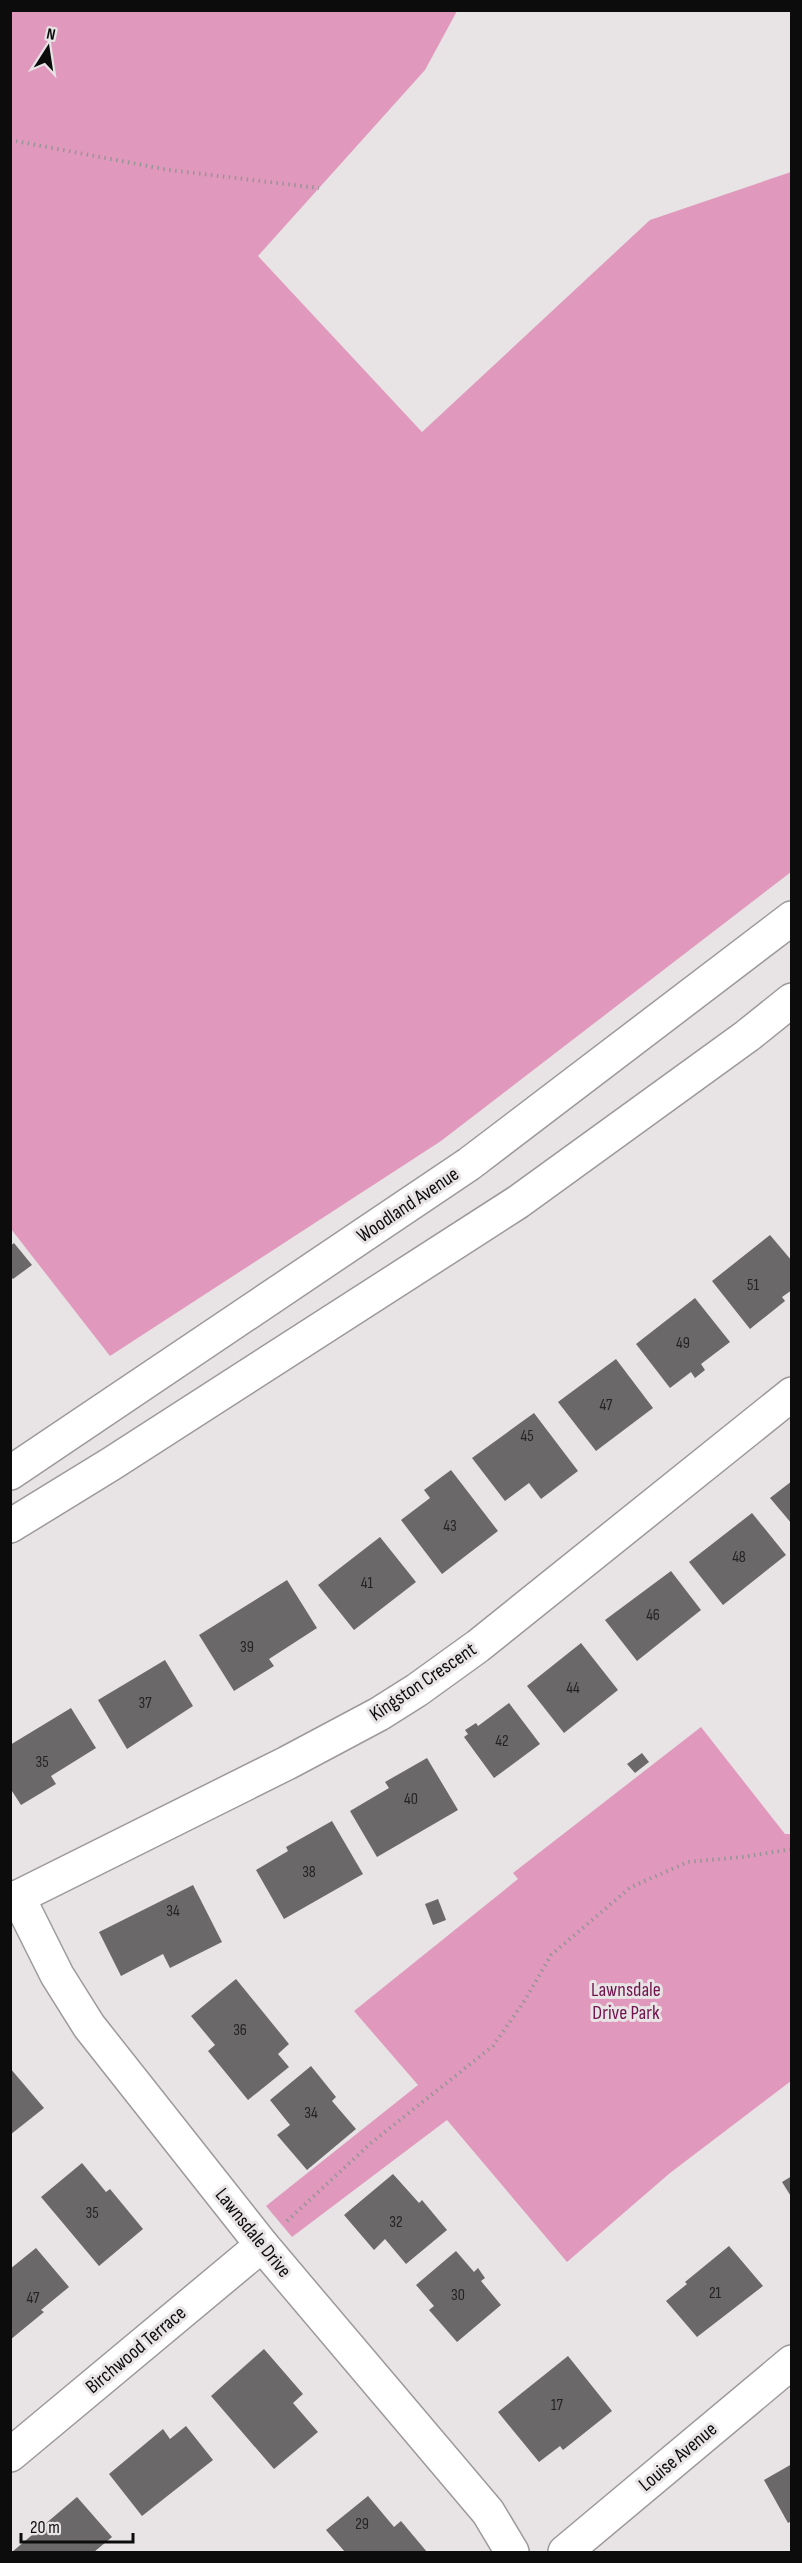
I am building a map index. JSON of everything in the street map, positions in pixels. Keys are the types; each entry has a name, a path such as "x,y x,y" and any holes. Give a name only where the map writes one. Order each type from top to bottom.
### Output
{"street":[{"name":"Woodland Avenue","path":"10,1473 469,1164 792,918"},
{"path":"10,1526 111,1464 518,1202 747,1036 792,1000"},
{"name":"Kingston Crescent","path":"14,1899 286,1763 379,1714 417,1690 478,1646 792,1394"},
{"name":"Lawnsdale Drive","path":"14,1899 89,2026 262,2245 488,2512 512,2553"},
{"name":"Birchwood Terrace","path":"10,2455 262,2245"},
{"name":"Louise Avenue","path":"565,2553 792,2362"}],"path":[{"path":"10,140 169,170 319,188"},
{"path":"262,2245 371,2143 493,2046 525,2000 551,1955 630,1887 688,1862 792,1849"}],"green space":[{"path":"11,10 457,11 425,70 258,256 422,432 650,220 791,172 791,872 441,1141 110,1356 11,1229"},
{"name":"Lawnsdale Drive Park","path":"701,1727 785,1834 791,1834 791,2081 670,2173 567,2262 447,2120 292,2237 266,2206 418,2085 354,2011 518,1879 513,1873"}],"building":[{"path":"770,1235 792,1261 792,1290 782,1297 785,1301 750,1329 712,1281"},
{"path":"14,1243 32,1265 13,1279 10,1276 10,1246"},
{"path":"695,1298 730,1342 701,1364 705,1370 695,1378 691,1372 670,1388 636,1344"},
{"path":"616,1359 653,1408 596,1451 558,1402"},
{"path":"534,1413 578,1471 541,1499 529,1483 505,1501 472,1458"},
{"path":"451,1470 498,1531 442,1574 401,1520 430,1498 424,1490"},
{"path":"792,1481 792,1524 770,1498"},
{"path":"752,1513 786,1555 723,1605 689,1562"},
{"path":"380,1537 416,1582 354,1630 318,1585"},
{"path":"671,1571 701,1610 637,1661 605,1620"},
{"path":"287,1580 317,1628 269,1659 274,1666 234,1691 199,1635"},
{"path":"581,1643 618,1690 564,1733 527,1686"},
{"path":"165,1660 193,1706 127,1749 98,1700"},
{"path":"509,1703 540,1744 494,1778 464,1737 468,1734 465,1730 476,1723 478,1726"},
{"path":"71,1708 96,1748 51,1776 56,1784 21,1805 10,1788 10,1745"},
{"path":"642,1753 649,1762 635,1773 627,1764"},
{"path":"427,1758 458,1810 377,1857 350,1811 389,1788 385,1782"},
{"path":"332,1821 363,1874 284,1919 256,1870 288,1851 286,1847"},
{"path":"193,1885 222,1942 170,1968 163,1954 121,1976 99,1932"},
{"path":"438,1899 446,1920 433,1925 425,1904"},
{"path":"236,1979 289,2044 278,2054 289,2067 248,2100 208,2051 215,2045 191,2016"},
{"path":"311,2066 336,2097 332,2101 356,2129 307,2170 277,2135 290,2125 270,2100"},
{"path":"10,2068 44,2108 10,2135"},
{"path":"82,2163 106,2192 110,2189 143,2229 99,2266 41,2197"},
{"path":"393,2174 419,2203 422,2200 447,2230 406,2264 385,2239 374,2250 344,2215"},
{"path":"792,2176 792,2198 782,2182"},
{"path":"729,2246 763,2286 697,2337 666,2301 687,2284 685,2282"},
{"path":"36,2248 69,2287 41,2310 44,2312 10,2340 10,2269"},
{"path":"456,2251 474,2272 478,2268 485,2278 481,2281 501,2305 457,2342 429,2310 434,2306 416,2285"},
{"path":"264,2349 303,2394 293,2403 318,2432 274,2469 211,2396"},
{"path":"568,2356 612,2411 563,2450 560,2446 539,2462 498,2412"},
{"path":"186,2426 213,2460 142,2516 109,2474 163,2429 170,2439"},
{"path":"792,2464 792,2521 788,2523 764,2480"},
{"path":"368,2496 394,2527 401,2521 427,2552 345,2552 326,2530"},
{"path":"77,2497 112,2537 94,2552 12,2552"}]}
